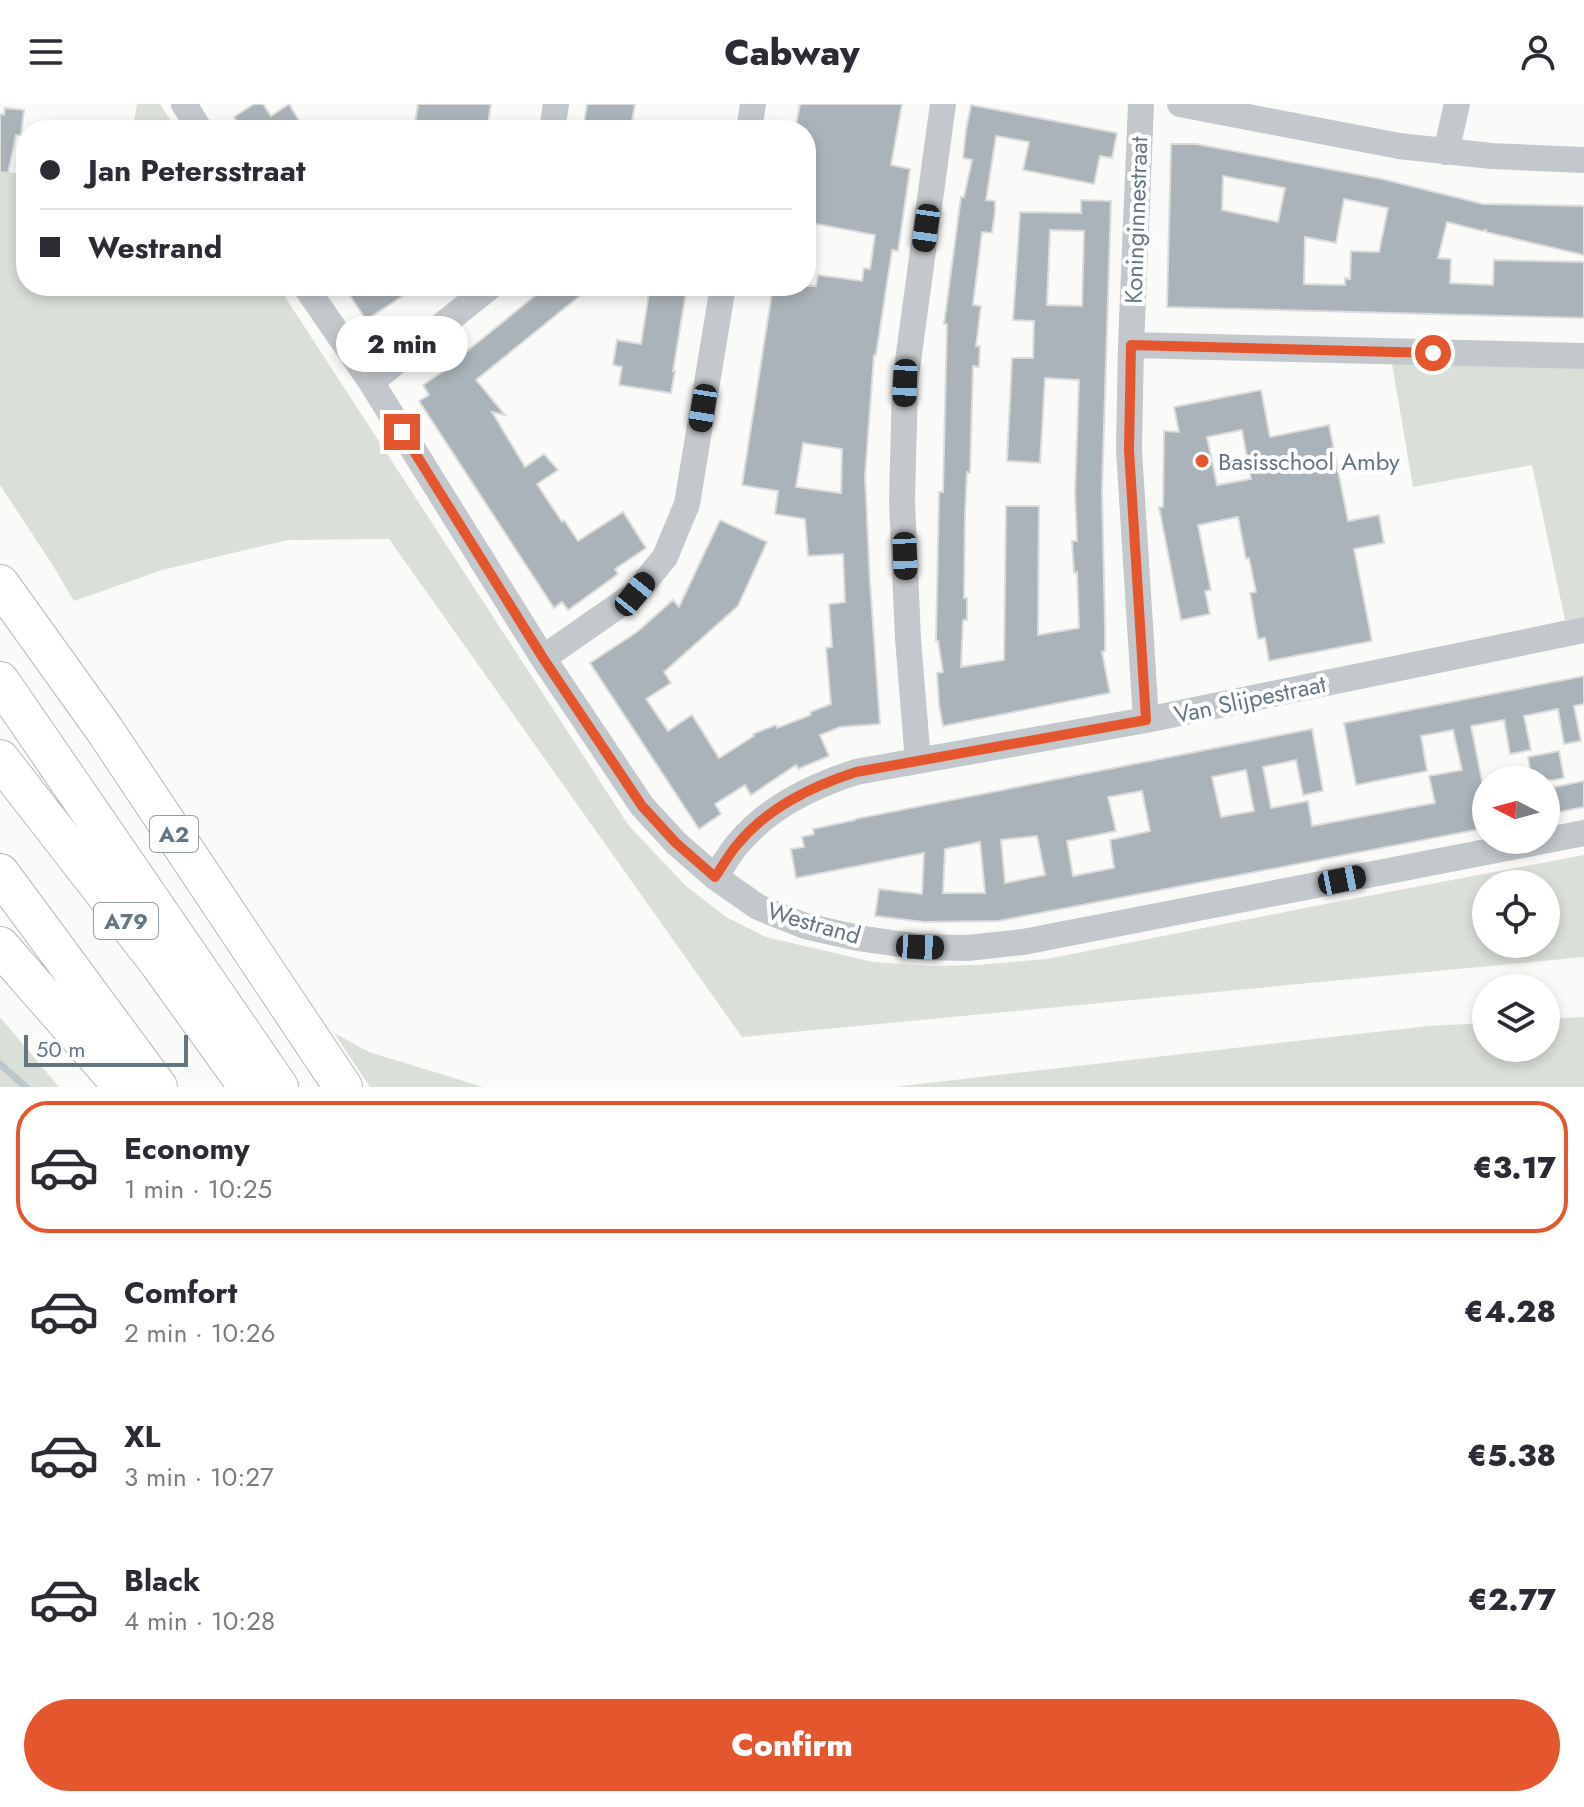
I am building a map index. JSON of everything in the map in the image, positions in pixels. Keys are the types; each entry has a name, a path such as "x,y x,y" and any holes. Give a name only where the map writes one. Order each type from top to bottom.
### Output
{"highway":[{"name":"A2","path":"0,584 104,729 343,1087"},
{"name":"A2","path":"0,681 279,1087"},
{"name":"A79","path":"0,759 158,962 248,1087"},
{"path":"0,873 158,1087"},
{"path":"0,946 123,1087"}],"street":[{"path":"918,761 908,639 902,501 905,383 943,104"},
{"name":"Koninginnestraat","path":"1141,104 1129,450 1146,720"},
{"path":"1180,104 1269,113 1399,146 1491,156 1584,160"},
{"path":"1446,152 1457,104"},
{"name":"Westrand","path":"312,296 371,382 543,658 642,806 676,843 715,877 758,907 805,926 858,938 920,947 967,948 1039,939 1584,833"},
{"path":"371,382 478,296"},
{"path":"543,658 635,594 665,557 687,504 721,296"},
{"path":"1131,345 1584,356"},
{"name":"Van Slijpestraat","path":"715,877 735,847 764,818 793,798 825,782 856,772 1146,720 1584,630"}],"shaded area":[{"path":"137,104 160,104 170,120 135,120"},
{"path":"0,170 16,173 16,296 284,296 629,826 686,886 726,917 766,937 873,962 978,965 1047,959 1472,876 1472,958 1560,958 1560,870 1505,870 1584,855 1584,957 742,1037 389,539 288,540 162,570 74,601 0,485"},
{"path":"1391,358 1584,364 1584,617 1565,620 1532,465 1413,487"},
{"path":"0,1017 59,1087 0,1087"},
{"path":"1584,1017 1584,1087 893,1087 1428,1026 1472,1024 1472,1062 1560,1062 1560,1018"},
{"path":"334,1033 369,1052 483,1087 370,1087"}],"building":[{"path":"254,104 263,104 271,116 289,104 299,120 236,120 234,117"},
{"path":"418,104 491,104 489,120 416,120"},
{"path":"587,104 635,104 632,120 585,120"},
{"path":"800,104 902,104 891,165 910,169 898,251 892,250 874,355 865,476 880,724 840,727 820,735 829,756 798,769 796,765 751,795 745,785 715,804 721,814 699,829 590,663 637,632 673,600 679,607 720,520 767,542 738,606 664,672 671,683 646,699 668,731 692,715 719,758 753,734 811,715 810,712 831,704 826,648 832,647 829,604 845,602 843,554 808,556 805,519 775,514 778,491 742,485 771,296 816,296 818,275 862,281 864,268 870,269 875,235 816,224 816,120 797,120","holes":["803,443 842,449 841,493 796,487"]},
{"path":"971,105 1117,133 1112,158 1100,156 1094,184 1023,170 1029,142 996,136 986,200 995,201 995,211 992,233 982,232 973,305 981,306 976,346 980,346 979,367 973,366 970,473 967,472 965,514 964,598 967,598 967,620 963,620 961,667 1004,660 1006,506 1039,506 1038,635 1079,628 1077,572 1074,573 1072,541 1077,541 1075,494 1079,380 1045,378 1040,463 1007,461 1012,358 1033,358 1034,321 1013,320 1020,212 1081,213 1081,200 1111,201 1102,490 1105,651 1102,652 1110,693 943,726 937,673 943,672 936,641 939,492 943,492 947,324 944,324 961,197 964,197 972,160 963,158","holes":["1050,230 1084,231 1082,306 1047,305"]},
{"path":"5,108 24,110 23,120 16,120 8,173 0,172 0,114 4,115"},
{"path":"1171,144 1196,144 1382,179 1483,204 1584,206 1584,255 1447,222 1438,258 1451,259 1450,283 1493,285 1494,260 1584,262 1584,318 1167,307","holes":["1223,176 1285,188 1278,222 1222,210","1344,199 1388,208 1379,252 1351,251 1350,279 1345,278 1345,285 1304,284 1305,237 1336,243"]},
{"path":"350,296 403,296 366,320"},
{"path":"535,296 580,296 476,380 505,415 492,412 525,467 544,454 558,470 537,484 578,541 623,512 646,548 615,569 618,574 568,610 562,602 554,608 419,401 429,395 423,385 463,358 461,356"},
{"path":"648,296 685,296 671,393 619,385 622,367 613,365 617,340 641,344"},
{"path":"1261,390 1270,437 1329,425 1348,521 1379,515 1384,543 1354,549 1372,641 1269,661 1265,638 1258,639 1250,593 1256,592 1238,517 1198,525 1211,590 1205,591 1210,614 1181,620 1159,507 1163,507 1164,431 1179,432 1174,407","holes":["1242,430 1251,479 1217,485 1207,437"]},
{"path":"1584,676 1584,704 1574,706 1581,741 1564,744 1558,709 1524,716 1531,750 1510,754 1504,720 1471,726 1479,766 1472,766 1472,831 998,921 924,922 875,916 879,889 922,894 924,853 796,878 791,849 804,847 802,837 814,834 813,829 855,819 1312,729 1323,791 1303,795 1296,760 1263,767 1271,808 1308,801 1312,826 1435,803 1429,776 1462,770 1453,730 1421,736 1427,771 1356,785 1344,723","holes":["1246,770 1254,811 1221,817 1212,777","1142,791 1150,831 1110,840 1114,868 1073,876 1067,841 1116,831 1108,797","1037,836 1045,875 1005,883 1001,840","980,842 985,893 943,893 945,849"]},
{"path":"1559,751 1564,778 1560,779 1560,766 1530,766 1528,757"},
{"path":"1584,781 1584,807 1560,812 1560,786"}],"waterway":[{"path":"0,1064 26,1087"}],"place":[{"name":"Basisschool Amby","path":"1202,461"}],"route":[{"path":"402,432 543,658 642,806 676,843 715,877 735,847 764,818 793,798 825,782 856,772 1146,720 1129,450 1131,345 1433,353"}]}
